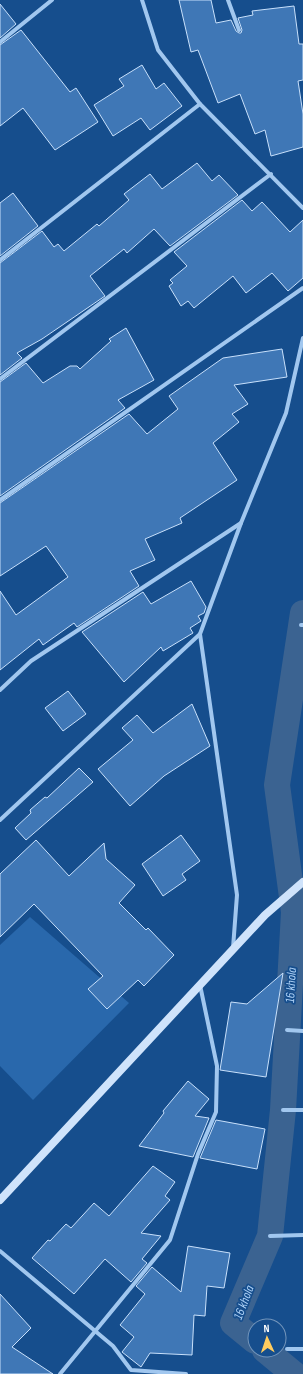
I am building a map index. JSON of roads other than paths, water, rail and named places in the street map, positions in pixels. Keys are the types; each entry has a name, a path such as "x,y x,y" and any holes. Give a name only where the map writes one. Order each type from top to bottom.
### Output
{"street":[{"path":"0,42 52,0"},
{"path":"142,0 158,50 200,104 303,208"},
{"path":"228,0 239,30"},
{"path":"0,260 200,104"},
{"path":"0,379 271,174"},
{"path":"0,500 303,288"},
{"path":"0,820 200,634 241,523 286,413 303,338"},
{"path":"0,690 31,660 241,523"},
{"path":"200,634 237,895 233,948"},
{"path":"0,1200 233,948 265,915 303,882"},
{"path":"60,1374 170,1240 198,1154 216,1112 217,1066 200,984"},
{"path":"287,1030 303,1031"},
{"path":"283,1110 303,1110"},
{"path":"270,1236 303,1235"},
{"path":"0,1251 113,1346 131,1370 186,1374"},
{"path":"288,1349 303,1349"}],"waterway":[{"name":"16 khola","path":"247,1334 233,1323 270,1236 283,1110 294,912 277,785 303,613"},
{"name":"16 khola","path":"275,1358 294,1374"}]}
